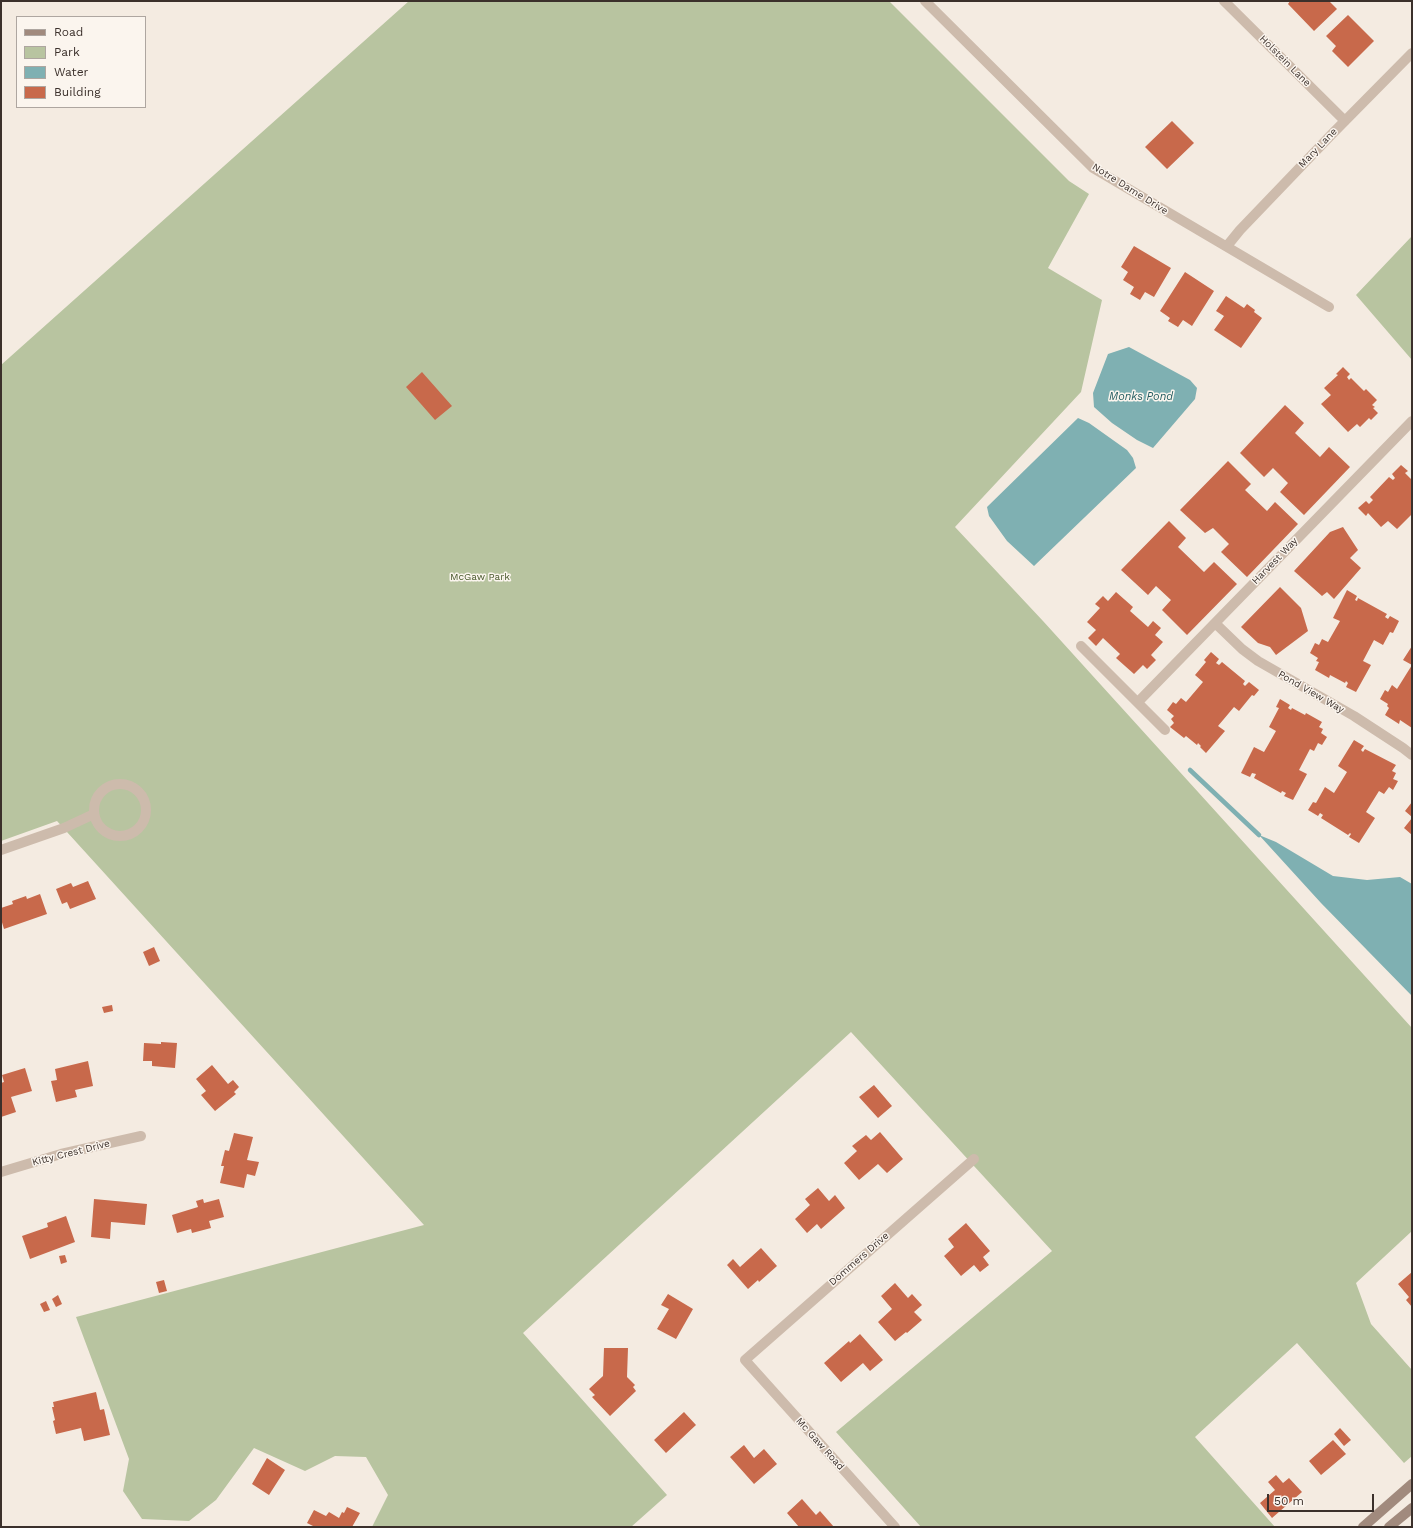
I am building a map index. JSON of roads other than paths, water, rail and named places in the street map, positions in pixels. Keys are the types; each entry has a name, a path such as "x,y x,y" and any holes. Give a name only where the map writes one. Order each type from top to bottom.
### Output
{"main road":[{"path":"1362,1527 1412,1484"},
{"path":"1389,1527 1412,1508"}],"street":[{"name":"Notre Dame Drive","path":"924,1 1093,168 1329,307"},
{"name":"Holstein Lane","path":"1224,1 1345,121"},
{"name":"Mary Lane","path":"1227,246 1240,230 1412,53"},
{"name":"Harvest Way","path":"1138,702 1412,421"},
{"name":"Pond View Way","path":"1215,623 1242,649 1258,661 1354,716 1412,755"},
{"path":"1081,646 1165,730"},
{"path":"115,784 131,786 137,790 143,797 146,805 146,814 137,830 120,836 107,832 98,823 94,814 96,798 104,789 115,784"},
{"path":"1,850 64,828 94,814"},
{"name":"Kitty Crest Drive","path":"1,1172 61,1154 141,1136"},
{"name":"Dommers Drive","path":"745,1360 974,1159"},
{"name":"Mc Gaw Road","path":"745,1360 895,1527"}],"water":[{"name":"Monks Pond","path":"1129,347 1190,380 1197,388 1195,399 1153,448 1137,440 1112,423 1094,407 1093,393 1108,354"},
{"path":"1078,418 1089,423 1127,450 1133,458 1136,468 1034,566 1007,541 989,516 987,507"},
{"path":"1259,835 1276,842 1333,876 1367,880 1400,877 1412,884 1412,996 1321,903"}],"waterway":[{"path":"1190,770 1259,835"}],"park label":[{"name":"McGaw Park","path":"480,577"}]}
